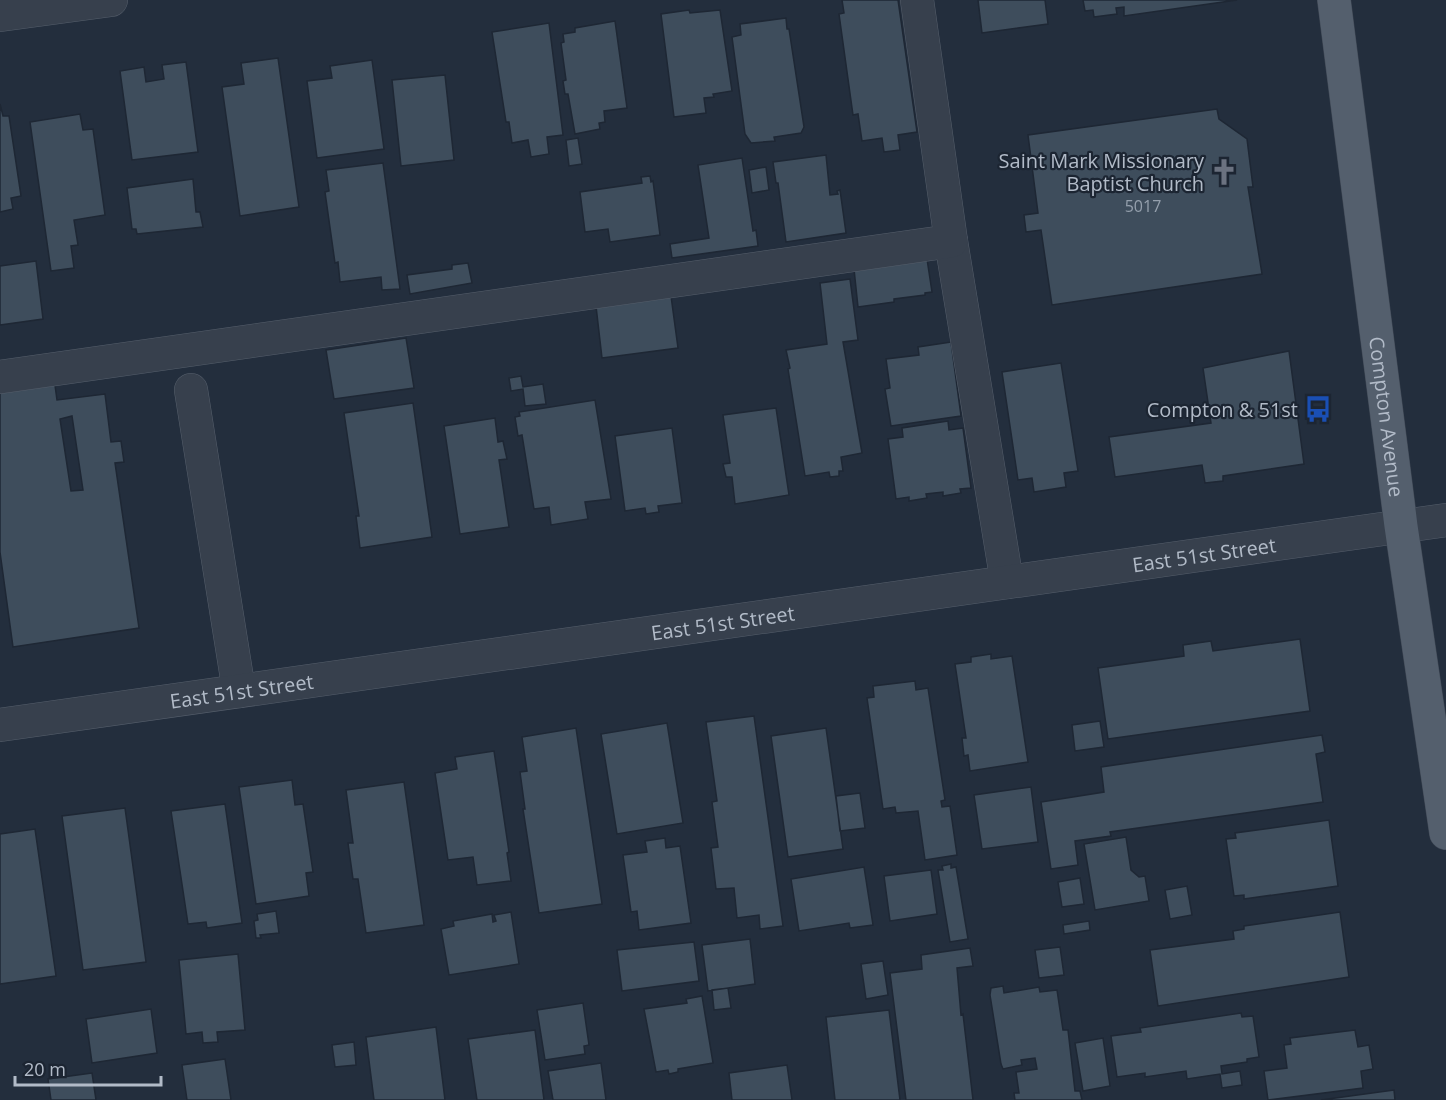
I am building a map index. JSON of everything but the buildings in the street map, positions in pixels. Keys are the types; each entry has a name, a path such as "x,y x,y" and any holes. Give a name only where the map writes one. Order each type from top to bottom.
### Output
{"main road":[{"name":"Compton Avenue","path":"1334,0 1401,526 1446,832"}],"street":[{"path":"0,15 111,0"},
{"path":"916,0 951,241 1007,582"},
{"path":"0,377 951,241"},
{"path":"191,390 239,691"},
{"name":"East 51st Street","path":"0,725 1446,520"}],"place":[{"name":"Saint Mark Missionary Baptist Church","path":"1224,172"},
{"name":"Compton & 51st","path":"1318,409"}]}
